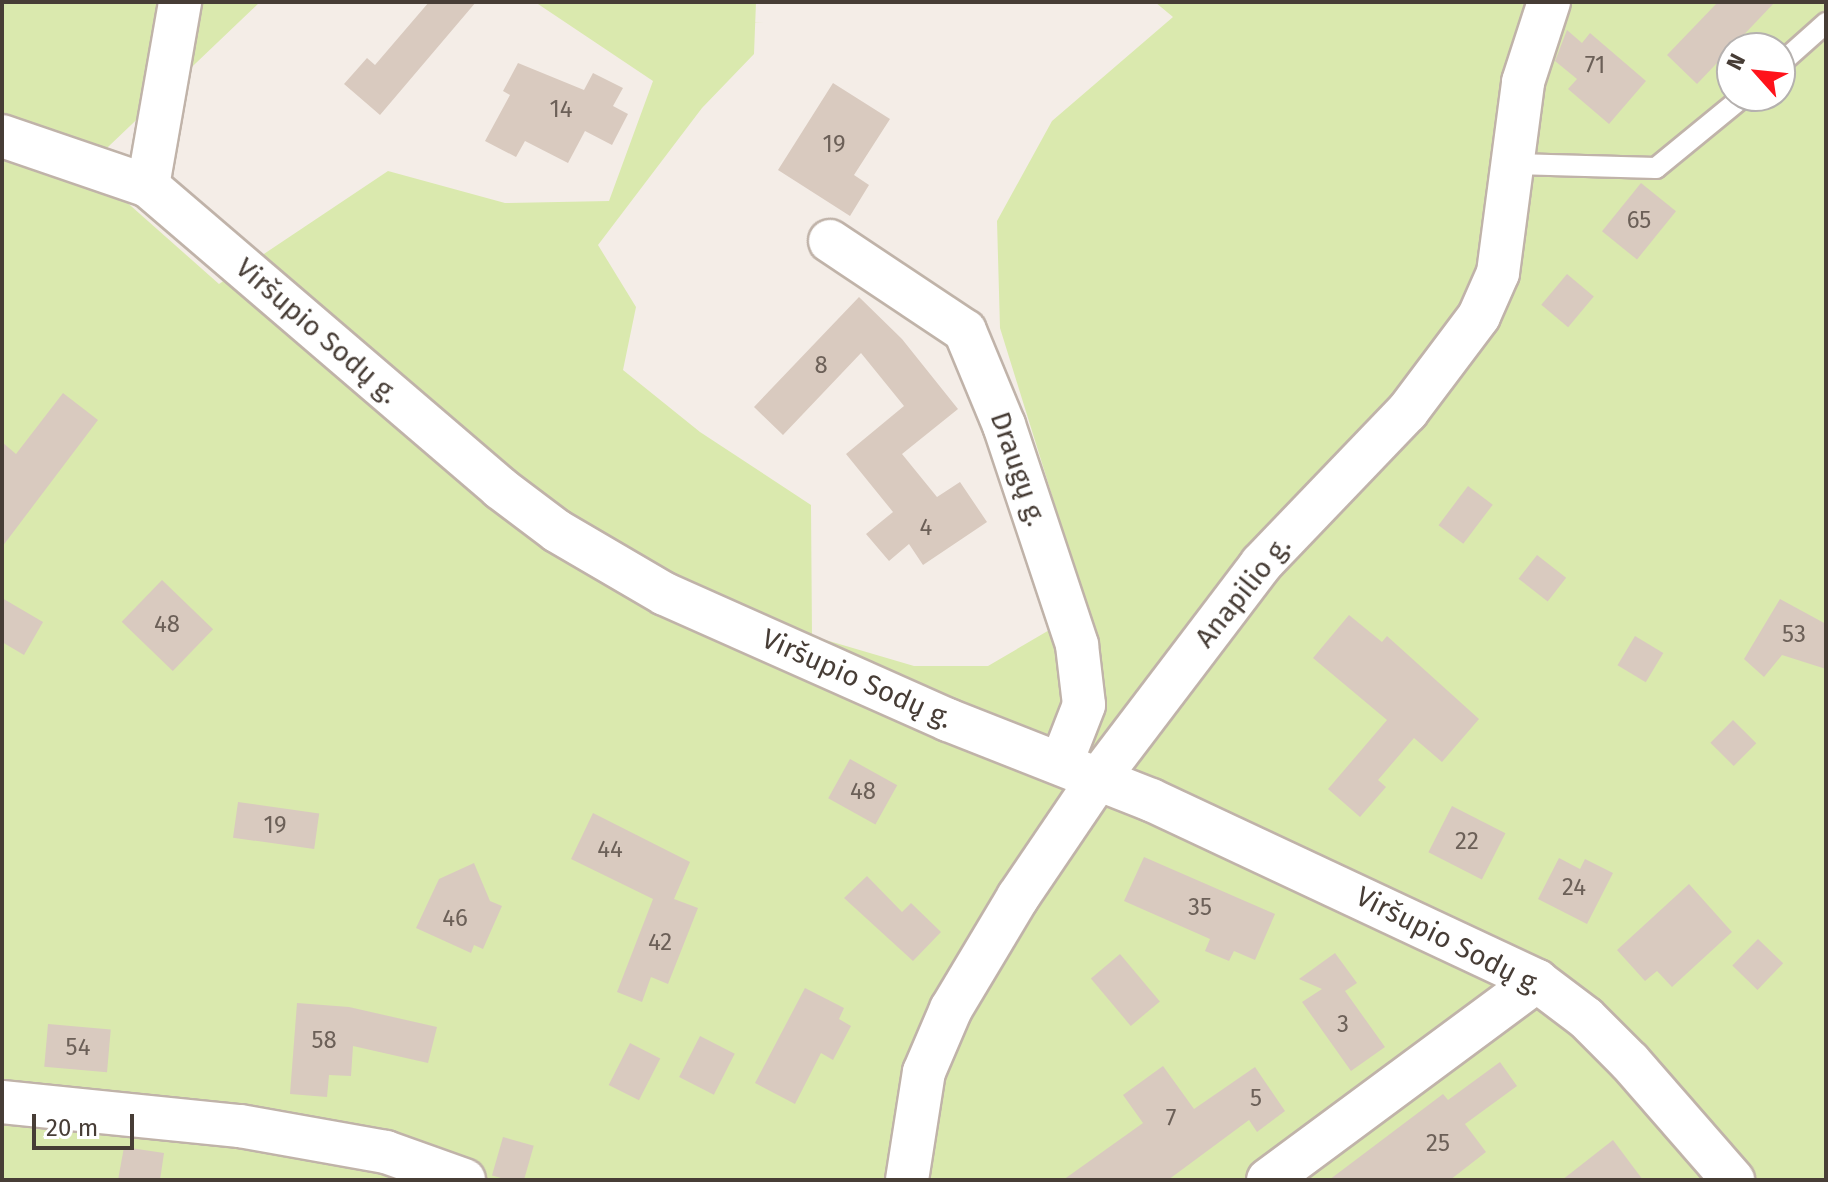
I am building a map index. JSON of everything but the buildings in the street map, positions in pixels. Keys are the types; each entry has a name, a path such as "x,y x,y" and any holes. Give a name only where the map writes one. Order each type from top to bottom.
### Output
{"street":[{"path":"148,186 180,2"},
{"name":"Anapilio g.","path":"907,1180 924,1072 951,1009 1079,772 1261,564 1407,412 1479,316 1498,273 1515,164 1523,82 1549,2"},
{"name":"Viršupio Sodų g.","path":"2,136 148,186 557,531 665,594 1079,772 1537,981 1586,1018 1630,1062 1733,1180"},
{"name":"Draugų g.","path":"830,241 965,331 1004,425 1077,645 1084,705 1079,772"},
{"path":"1268,1180 1537,981"},
{"path":"2,1102 240,1126 386,1152 464,1180"}],"lane":[{"path":"1796,50 1826,23"},
{"path":"1515,164 1656,168 1724,112"}],"green space":[{"path":"2,2 260,2 87,167 219,284 388,171 505,203 609,201 653,81 535,2 756,2 754,54 702,108 598,245 636,307 623,370 700,432 811,505 812,636 914,666 988,666 1087,608 1000,328 997,221 1052,121 1173,17 1155,2 1826,2 1826,1180 2,1180"}]}
